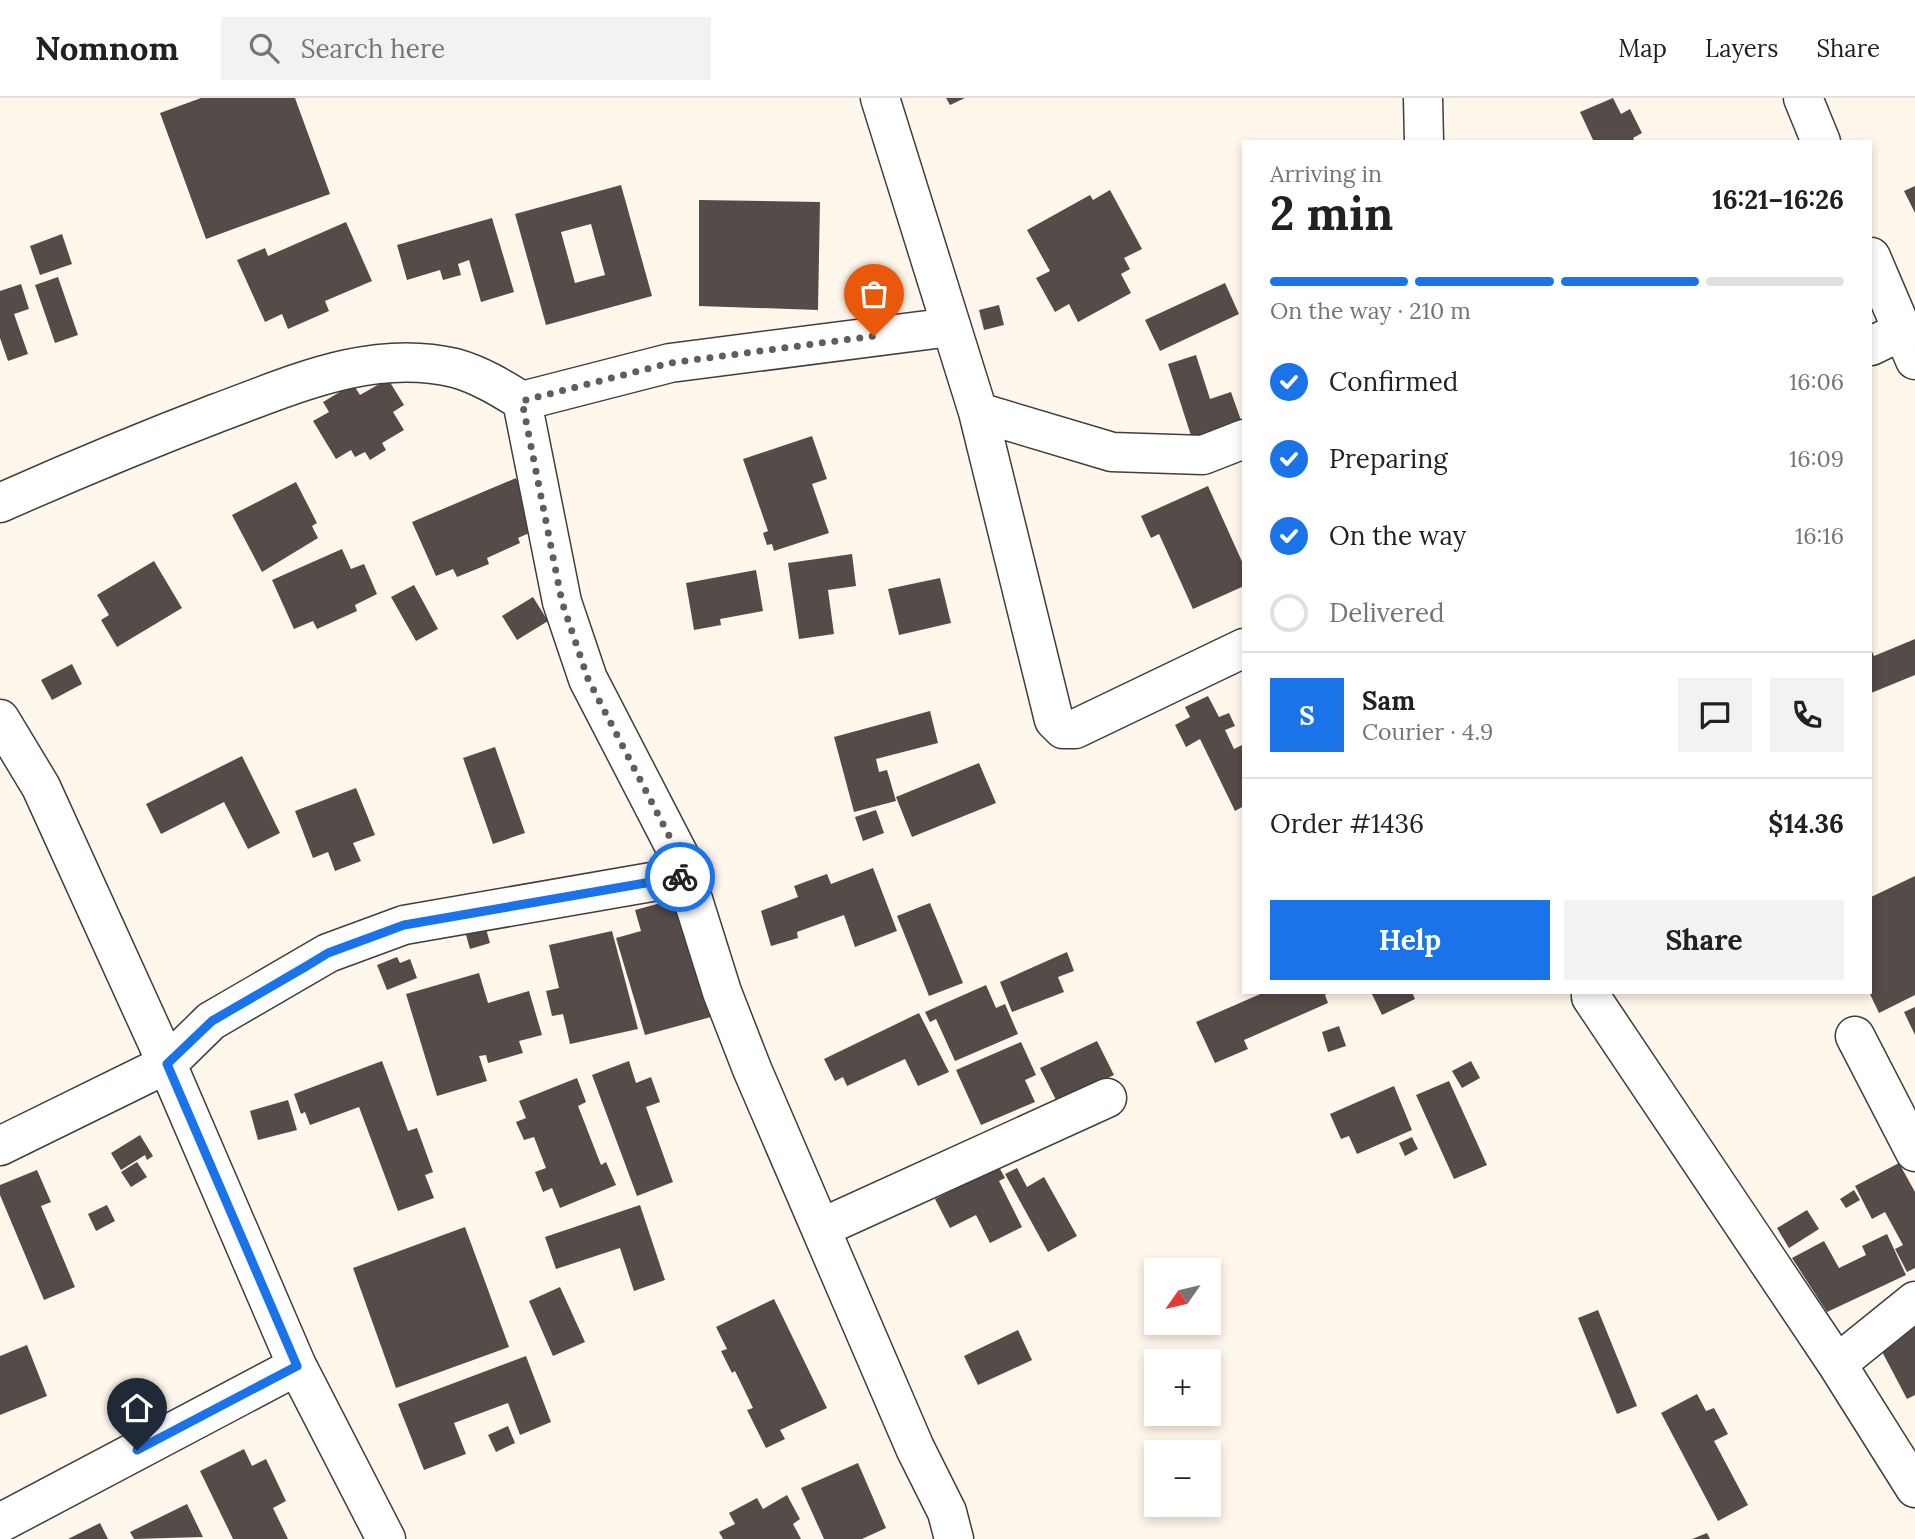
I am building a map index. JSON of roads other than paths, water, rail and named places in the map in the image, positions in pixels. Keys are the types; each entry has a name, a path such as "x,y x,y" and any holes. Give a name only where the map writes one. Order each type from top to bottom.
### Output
{"street":[{"path":"880,98 978,412 1054,720 1063,729 1075,729 1242,649"},
{"path":"1423,98 1424,140"},
{"path":"1803,98 1820,140"},
{"path":"1872,261 1896,346"},
{"path":"0,503 122,449 329,372 378,364 454,368 478,376 522,401 670,363 951,327"},
{"path":"522,401 562,602 588,679 679,855 727,1005 915,1448 947,1513 954,1539"},
{"path":"978,412 1112,452 1203,455 1242,440"},
{"path":"0,719 41,787 167,1064 297,1366 386,1539"},
{"path":"0,1146 167,1064 212,1021 328,953 404,925 686,876"},
{"path":"1591,994 1591,998 1838,1364 1915,1488"},
{"path":"1855,1035 1915,1152"},
{"path":"821,1228 1107,1098"},
{"path":"1838,1364 1915,1301"},
{"path":"0,1523 297,1366"}]}
